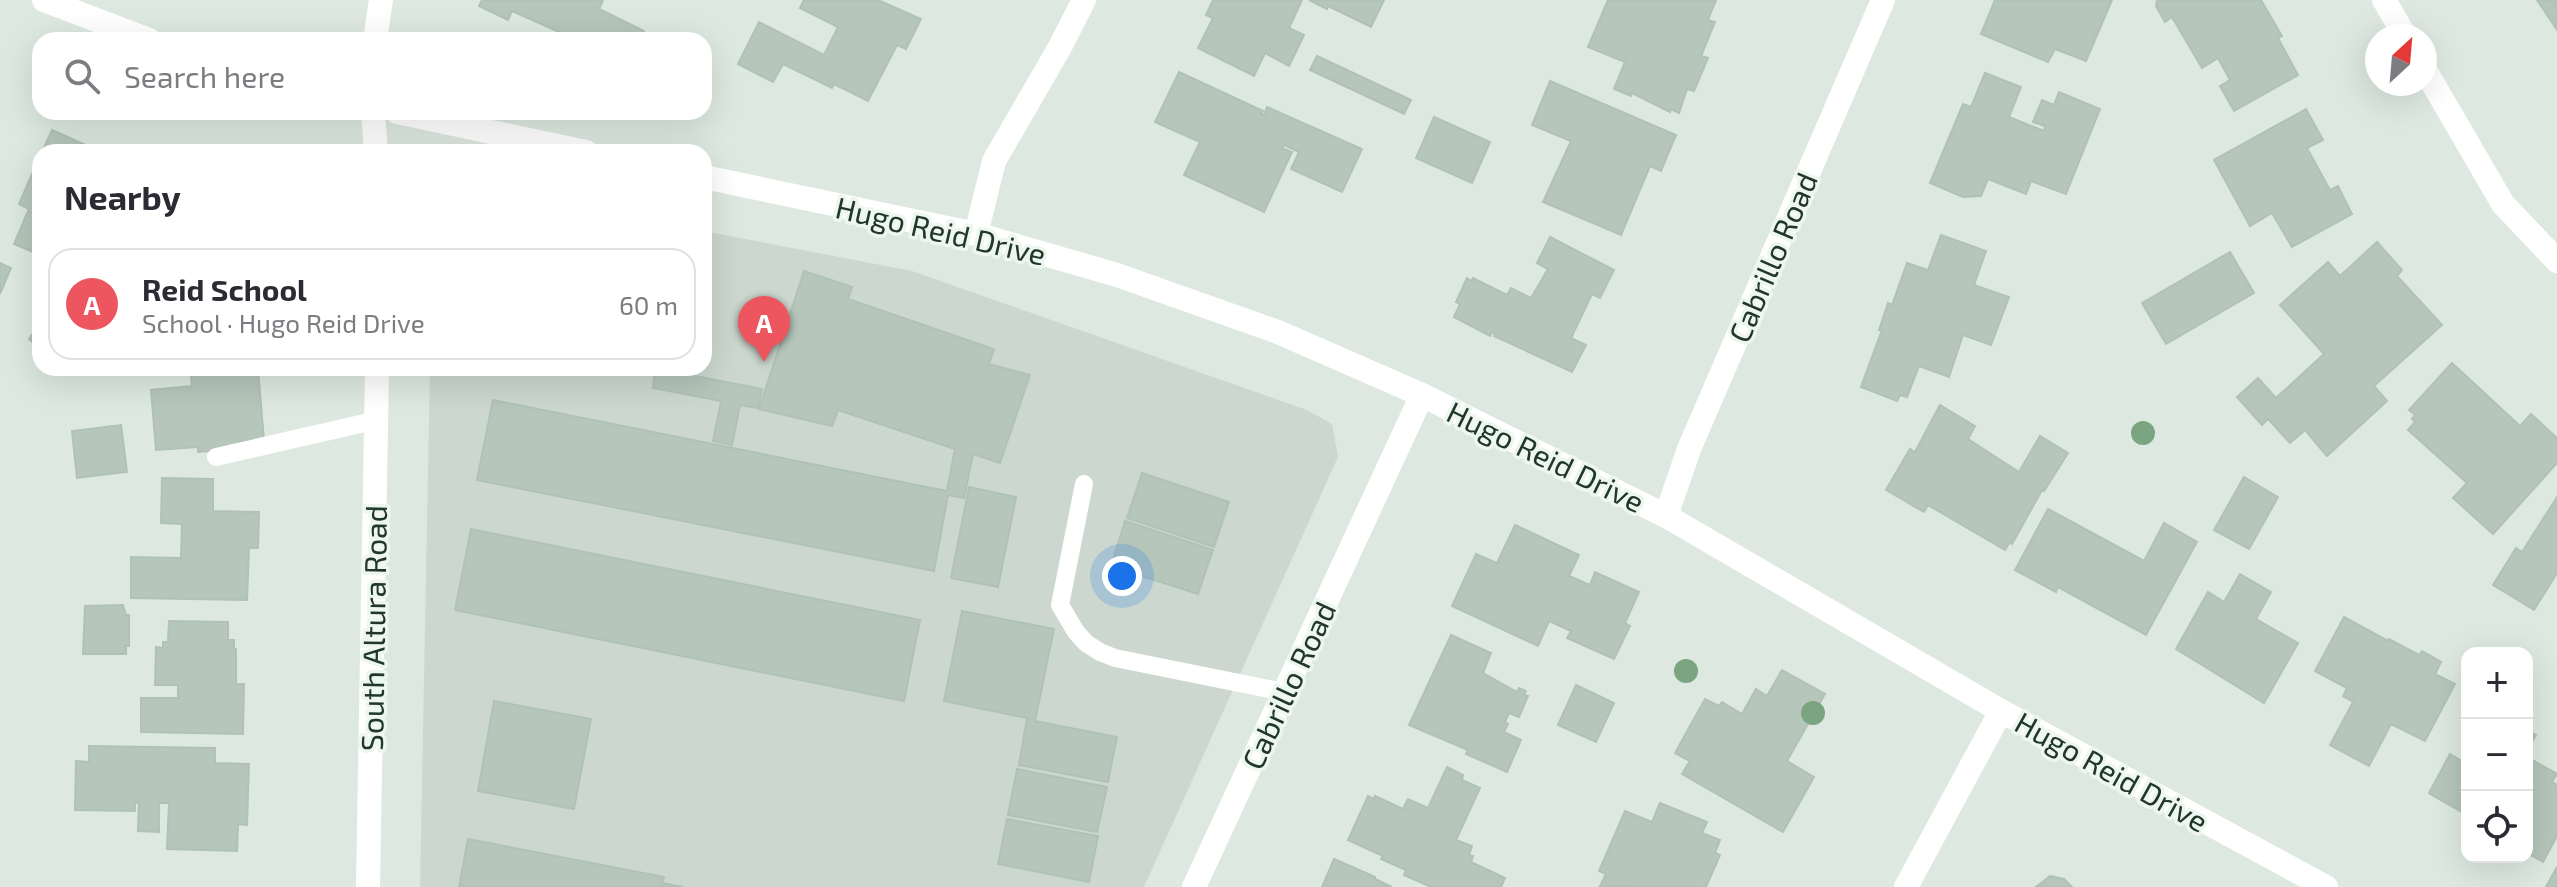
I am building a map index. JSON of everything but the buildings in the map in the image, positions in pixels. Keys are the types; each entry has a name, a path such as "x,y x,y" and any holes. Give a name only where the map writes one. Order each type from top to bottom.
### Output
{"street":[{"path":"44,0 128,32"},
{"path":"376,32 381,0"},
{"path":"976,234 994,161 1084,0"},
{"name":"Cabrillo Road","path":"1666,516 1689,449 1883,0"},
{"path":"2384,0 2398,24"},
{"path":"2437,91 2503,204 2557,261"},
{"path":"374,120 375,144"},
{"path":"435,120 548,144"},
{"name":"Hugo Reid Drive","path":"712,179 976,234 1117,275 1278,332 1422,395 1666,516 2001,711 2326,887"},
{"name":"South Altura Road","path":"368,887 377,376"},
{"name":"Cabrillo Road","path":"1194,887 1422,395"},
{"path":"1906,887 2001,711"}],"lane":[{"path":"216,457 378,420"},
{"path":"1084,484 1060,605 1068,621 1086,643 1115,658 1284,692"}],"shaded area":[{"path":"712,233 912,271 1307,410 1332,424 1338,457 1144,887 420,887 430,376 712,376"}],"place":[{"name":"Reid School","path":"764,362"}]}
